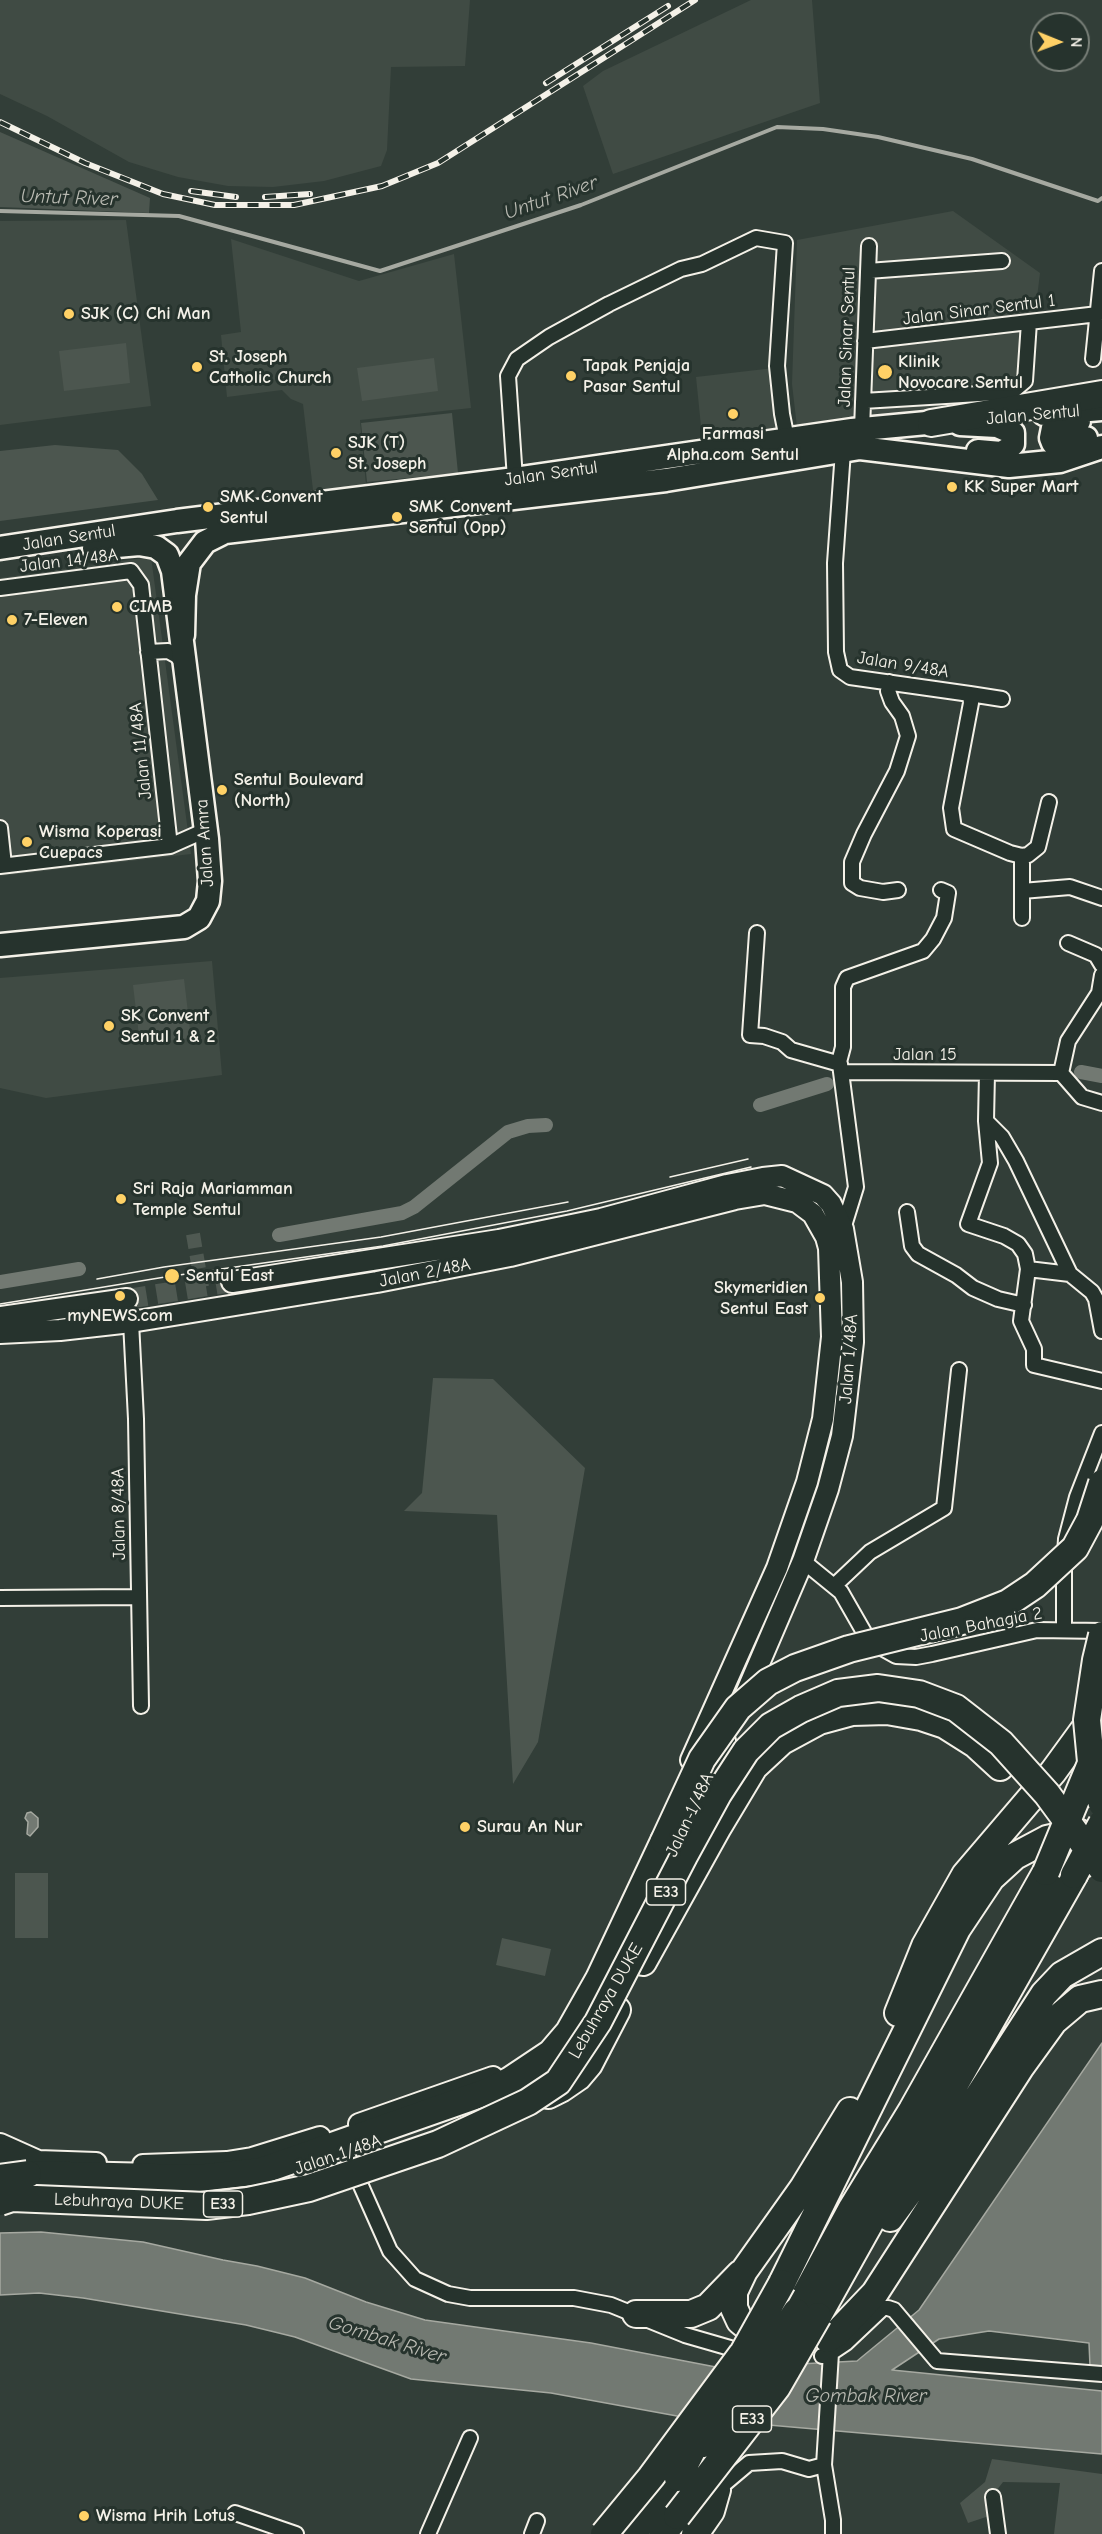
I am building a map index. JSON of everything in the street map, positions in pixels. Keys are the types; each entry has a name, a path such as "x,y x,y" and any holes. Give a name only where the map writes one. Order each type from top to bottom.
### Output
{"highway":[{"path":"931,423 1102,394"},
{"path":"664,1841 702,1759 738,1708 768,1682 795,1668 849,1649 962,1621 1008,1603 1035,1585 1075,1548 1090,1520 1102,1483"},
{"path":"664,1841 710,1765 742,1722 773,1697 801,1682 853,1662 962,1634 1038,1601 1081,1560 1102,1523"},
{"path":"1102,1633 1092,1680 1087,1729 1092,1772 1102,1804"},
{"name":"Lebuhraya DUKE","path":"0,2202 12,2198 206,2206 248,2201 309,2188 438,2144 528,2102 558,2082 598,2022 684,1856 718,1794 746,1751 771,1726 801,1709 838,1693 878,1688 919,1694 956,1708 1001,1743 1047,1794 1102,1869"},
{"path":"824,2197 832,2170 925,1946 965,1875 1023,1810 1078,1740 1102,1698"},
{"path":"479,2108 548,2095 578,2077 589,2064 672,1907 754,1767 782,1741 819,1721 852,1712 887,1711 921,1717 945,1725 975,1744 1000,1767 1042,1811 1102,1883"},
{"name":"E33","path":"633,2534 752,2381 822,2333 852,2208 912,2110 1046,1872 1102,1737"},
{"name":"E33","path":"663,2534 822,2333 879,2207 934,2121 1102,1823"},
{"path":"604,2534 658,2468 782,2283 957,1929 991,1878 1015,1857 1047,1839 1079,1832 1102,1834"},
{"name":"Lebuhraya DUKE","path":"0,2178 28,2174 198,2178 261,2171 489,2091 509,2081 551,2053 569,2032 599,1979 664,1841"},
{"path":"1102,1952 1062,1976 1044,1994 822,2333 836,2334 875,2293 1020,2068 1054,2021 1080,1999 1102,1994"},
{"path":"1022,2026 1048,2004 1084,1982 1102,1977"},
{"path":"636,2314 692,2314 708,2307 744,2271 803,2188 875,2069"},
{"path":"744,2271 734,2292 734,2308 740,2322 751,2330"},
{"path":"678,2478 736,2351"},
{"path":"591,2534 651,2459 675,2454 697,2462 710,2477 717,2490 711,2511 695,2534"}],"main road":[{"name":"Jalan Sentul","path":"183,635 184,595 189,563 204,543 225,532 666,480 855,443 931,423 1102,409"},
{"path":"1102,418 1060,424 1053,428 1051,438 1053,444 1059,445 1102,434"},
{"path":"855,443 1001,453 1013,444 1013,433 1007,429 931,423"},
{"name":"Jalan Sentul","path":"0,548 274,508 515,479 787,439 855,443 1009,466 1060,461 1102,447"},
{"path":"34,543 56,552 138,544 156,547 167,555 173,571 183,635"},
{"name":"Jalan Amra","path":"0,945 184,927 199,918 208,901 210,880 183,635"},
{"name":"Jalan 2/48A","path":"232,1282 511,1237 601,1219 727,1185 763,1178 782,1176 823,1195 831,1204"},
{"name":"Jalan 2/48A","path":"0,1333 60,1330 131,1322 377,1282 510,1256 765,1194 797,1202 813,1214"},
{"path":"831,1204 835,1233"},
{"path":"813,1214 835,1233"},
{"name":"Jalan 1/48A","path":"0,2162 33,2178 152,2187 226,2187 304,2169 346,2152 479,2108 541,2076 560,2061 577,2042 609,1985 694,1807 779,1619 803,1561 828,1490 843,1425 853,1342 852,1282 835,1233"},
{"name":"Jalan 1/48A","path":"0,2144 38,2161 150,2165 227,2162 252,2158 329,2135 440,2094 498,2076 525,2061 551,2039 580,2002 777,1568 807,1482 823,1419 832,1337 835,1233"},
{"path":"0,1317 127,1299"}],"street":[{"path":"515,479 508,376 517,359 609,304 681,269 702,264 756,238 785,243 777,366 787,439"},
{"name":"Jalan Sinar Sentul","path":"855,443 863,401 869,246"},
{"path":"868,271 1002,261"},
{"path":"1093,359 1102,271"},
{"name":"Jalan Sinar Sentul 1","path":"865,341 1098,314"},
{"path":"863,401 1012,392 1025,381 1029,322"},
{"name":"Jalan 9/48A","path":"855,443 835,563 836,652 840,670 850,677 970,694 971,703 951,808 954,829 971,838 989,842 1022,856"},
{"name":"Jalan 14/48A","path":"0,588 131,572 141,585 148,652"},
{"path":"148,652 168,651 177,656 187,667"},
{"name":"Jalan 11/48A","path":"148,652 170,846"},
{"path":"889,682 888,691 891,702 902,716 908,735 897,771 852,862 852,883 860,888 883,892 898,890"},
{"path":"970,694 1002,699"},
{"path":"1022,918 1022,856 1028,855 1038,847 1049,802"},
{"path":"0,828 2,866 170,846 206,830"},
{"path":"1022,891 1070,887 1102,898"},
{"path":"835,1233 856,1187 840,1067 843,1047 843,987 847,978 923,951 938,932 944,918 948,893 941,890"},
{"name":"Jalan 15","path":"757,933 750,1035 764,1036 782,1042 797,1052 840,1067 987,1073 1061,1073"},
{"path":"1068,943 1096,955 1102,965"},
{"path":"1102,975 1100,993 1068,1041 1061,1073 1082,1097 1102,1103"},
{"path":"987,1073 986,1121 990,1163 968,1224 1018,1244 1025,1254 1028,1269 1021,1322 1034,1348 1034,1365 1102,1381"},
{"path":"986,1121 1002,1137 1016,1161 1070,1274 1092,1292 1096,1299 1102,1331"},
{"path":"813,1214 831,1204 845,1201 856,1187"},
{"path":"907,1212 912,1246 918,1254 956,1275 972,1288 998,1299 1024,1305"},
{"path":"1028,1269 1070,1274"},
{"name":"Jalan 8/48A","path":"131,1322 136,1419 137,1597 141,1706"},
{"path":"834,1586 870,1552 944,1508 960,1370"},
{"path":"1064,1629 1066,1539 1077,1497 1102,1433"},
{"name":"Jalan Bahagia 2","path":"803,1561 841,1592 869,1641 896,1656 924,1656 1037,1630 1064,1629 1102,1633"},
{"path":"0,1598 137,1597"},
{"path":"346,2152 390,2251 414,2279 448,2294 470,2298 574,2298 611,2305 685,2335 736,2351"},
{"path":"833,2534 833,2520 824,2465 826,2443 822,2333 858,2334 883,2308 891,2308 937,2361 1102,2374"},
{"path":"428,2534 470,2438"},
{"path":"717,2490 749,2463 782,2461 809,2469 824,2465"},
{"path":"993,2497 998,2534"},
{"path":"235,2513 296,2534"}],"shaded area":[{"path":"0,0 470,0 465,66 391,67 387,150 381,166 324,181 273,187 228,186 178,177 129,162 47,116 0,94"},
{"path":"751,0 812,0 820,103 613,174 583,86 603,71"},
{"path":"0,132 150,198 149,213 0,207"},
{"path":"953,211 1040,273 1025,396 797,427 792,384 797,240"},
{"name":"SJK (C) Chi Man","path":"126,220 151,406 0,425 0,221"},
{"path":"231,239 359,281 454,254 471,408 360,420 366,485 313,490 303,404 291,399 282,390 227,397 221,335 241,332"},
{"path":"126,343 130,383 64,391 59,351"},
{"path":"434,358 438,391 362,401 357,368"},
{"path":"774,368 780,427 702,436 696,377"},
{"path":"452,413 458,473 367,482 361,423"},
{"path":"55,445 118,450 142,474 158,500 0,521 0,451"},
{"path":"151,557 191,854 0,876 0,578"},
{"name":"SK Convent Sentul 1 & 2","path":"212,961 222,1075 46,1098 0,1088 0,978"},
{"path":"184,979 191,1038 140,1044 133,985"},
{"path":"433,1378 493,1379 585,1468 538,1742 513,1784 497,1515 404,1511 422,1493"},
{"path":"15,1873 48,1873 48,1938 15,1938"},
{"path":"502,1938 551,1949 545,1976 496,1965"},
{"path":"992,2459 1102,2474 1102,2534 1054,2534 1060,2483 1003,2482 993,2495 989,2516 968,2523 960,2503 985,2482"}],"water":[{"path":"31,1812 38,1818 38,1827 30,1836 27,1834 28,1822 25,1818 27,1813"},
{"name":"Gombak River","path":"1102,2043 1102,2367 1090,2366 1089,2343 989,2331 939,2339 892,2370 1102,2391 1102,2454 688,2418 551,2393 411,2379 295,2337 246,2325 83,2298 39,2293 0,2295 0,2233 41,2232 143,2242 257,2266 305,2278 366,2302 425,2320 591,2343 721,2368 857,2361 919,2310"}],"waterway":[{"name":"Untut River","path":"0,211 179,216 380,271 581,205 777,127 823,129 878,137 972,159 1098,201 1102,198"},
{"path":"1081,1072 1102,1076"},
{"path":"760,1105 827,1084"},
{"path":"279,1235 402,1213 414,1207 508,1132 528,1126 546,1125"},
{"path":"0,1282 79,1269"}],"tunnel":[{"path":"193,1234 202,1287"},
{"path":"127,1299 232,1282"}],"tram line":[{"path":"670,1177 748,1159"},
{"path":"0,1304 165,1277 383,1246 567,1211 751,1167"},
{"path":"97,1279 164,1267 381,1237 568,1202"}],"railway":[{"path":"0,122 85,163 163,194 215,205 294,205 382,186 438,163 695,0"},
{"path":"546,83 668,6"},
{"path":"191,191 236,197"},
{"path":"265,197 310,194"}],"place":[{"name":"SJK (C) Chi Man","path":"69,314"},
{"name":"St. Joseph Catholic Church","path":"197,367"},
{"name":"Klinik Novocare Sentul","path":"885,372"},
{"name":"Tapak Penjaja Pasar Sentul","path":"571,376"},
{"name":"Farmasi Alpha.com Sentul","path":"733,414"},
{"name":"SJK (T) St. Joseph","path":"336,453"},
{"name":"KK Super Mart","path":"952,487"},
{"name":"SMK Convent Sentul","path":"208,507"},
{"name":"SMK Convent Sentul (Opp)","path":"397,517"},
{"name":"CIMB","path":"117,607"},
{"name":"7-Eleven","path":"12,620"},
{"name":"Sentul Boulevard (North)","path":"222,790"},
{"name":"Wisma Koperasi Cuepacs","path":"27,842"},
{"name":"SK Convent Sentul 1 & 2","path":"109,1026"},
{"name":"Sri Raja Mariamman Temple Sentul","path":"121,1199"},
{"name":"Sentul East","path":"172,1276"},
{"name":"myNEWS.com","path":"120,1296"},
{"name":"Skymeridien Sentul East","path":"820,1298"},
{"name":"Surau An Nur","path":"465,1827"},
{"name":"Wisma Hrih Lotus","path":"84,2516"}]}
